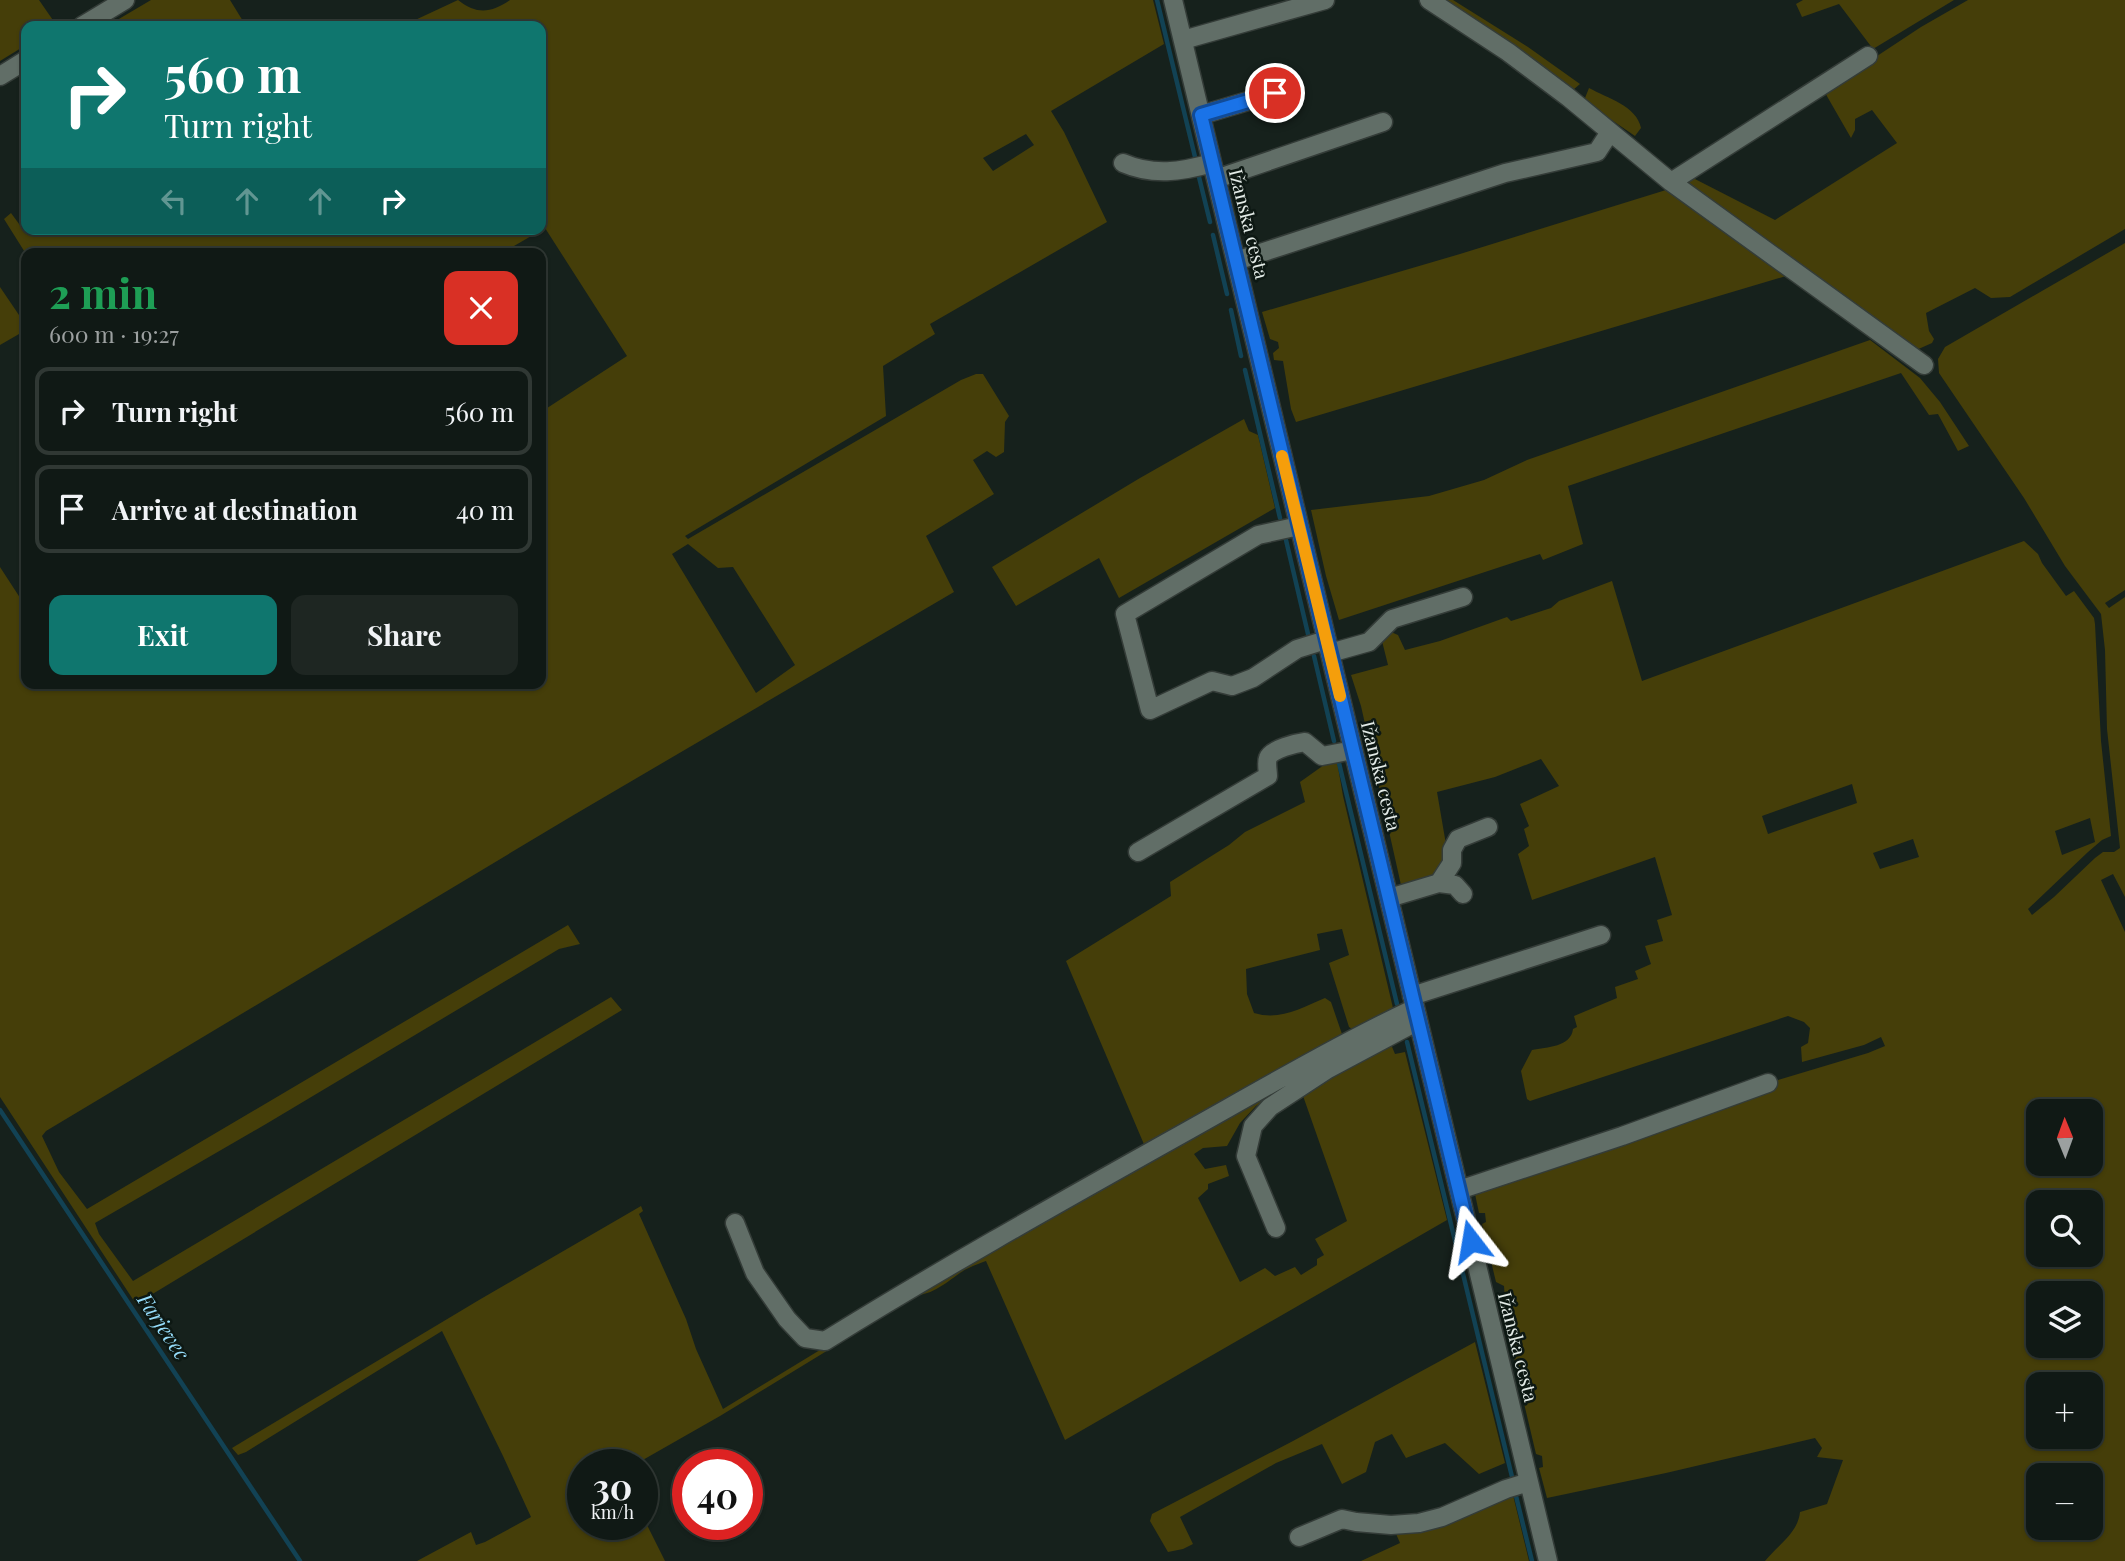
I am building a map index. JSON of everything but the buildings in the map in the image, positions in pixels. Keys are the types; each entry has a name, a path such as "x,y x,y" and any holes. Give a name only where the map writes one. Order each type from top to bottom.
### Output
{"street":[{"path":"90,21 125,0"},
{"name":"Ižanska cesta","path":"1173,0 1548,1561"},
{"path":"1183,40 1325,0"},
{"path":"1429,0 1508,52 1568,97 1671,182 1924,365"},
{"path":"1671,182 1868,56"},
{"path":"0,76 21,63"},
{"path":"1201,115 1275,93"},
{"path":"1123,163 1140,171 1214,171 1383,122"},
{"path":"1236,261 1505,173 1597,152 1610,132"},
{"path":"1299,526 1258,535 1125,614 1150,710 1213,681 1233,686 1253,678 1297,649 1369,642 1392,619 1462,597"},
{"path":"1139,852 1268,776 1268,758 1272,753 1295,743 1306,742 1322,756 1353,750"},
{"path":"1440,883 1452,863 1452,850 1458,839 1488,827"},
{"path":"1389,898 1440,883 1455,885 1463,894"},
{"path":"735,1223 755,1273 786,1319 805,1338 825,1341 922,1281 1333,1049 1415,1009 1601,935"},
{"path":"1276,1228 1246,1156 1253,1126 1270,1107 1415,1009"},
{"path":"1459,1190 1622,1136 1768,1083"},
{"path":"1299,1537 1342,1519 1391,1525 1419,1523 1442,1517 1529,1482"}],"shaded area":[{"path":"0,0 39,0 54,21 21,21 21,48 0,61"},
{"path":"151,0 230,0 243,21 115,21"},
{"path":"458,0 471,8 490,10 510,0 1153,0 1164,44 1051,111 1064,132 1107,222 930,324 935,334 883,366 886,416 685,536 688,539 961,380 983,374 1009,416 1005,422 1004,452 996,457 987,451 973,460 994,494 926,536 954,592 572,816 46,1131 42,1136 59,1172 87,1209 568,925 580,944 559,949 95,1223 99,1234 133,1281 611,997 622,1010 136,1304 0,1097 0,567 21,599 21,689 546,689 546,409 627,356 546,230 546,21 413,21","holes":["1026,134 1034,145 993,171 983,158","688,544 718,568 733,567 795,665 756,693 672,554"]},
{"path":"1437,0 1453,0 1528,47 1580,84 1573,90 1522,53"},
{"path":"1803,0 1954,0 1873,49 1839,4 1802,17 1796,4"},
{"path":"1968,0 2125,0 2125,229 2010,297 1991,298 1975,288 1926,313 1929,331 1934,339 1932,343 1914,351 1806,268 1685,182 1693,178 1775,220 1897,143 1872,110 1855,119 1855,130 1851,138 1824,91 1921,27"},
{"path":"1589,88 1628,108 1634,114 1641,128 1635,136 1597,110 1585,98"},
{"path":"1666,190 1786,276 1296,422 1291,409 1283,361 1274,360 1273,353 1279,348 1278,342 1270,339 1262,312"},
{"path":"11,213 21,227 21,235 533,235 510,248 22,248 4,219"},
{"path":"2125,243 2125,590 2105,603 2109,608 2125,597 2125,897 2113,874 2101,880 2125,932 2125,1561 1765,1561 1796,1526 1800,1512 1827,1504 1843,1460 1817,1457 1822,1448 1815,1438 1547,1498 1539,1468 1543,1467 1542,1456 1536,1454 1523,1399 1527,1396 1525,1385 1521,1383 1509,1340 1515,1334 1514,1326 1505,1324 1500,1302 1505,1300 1504,1286 1496,1282 1482,1224 1486,1222 1485,1213 1479,1213 1475,1194 1776,1089 1775,1081 1885,1046 1881,1037 1864,1045 1802,1062 1801,1047 1808,1043 1810,1028 1804,1022 1788,1016 1530,1101 1527,1099 1521,1071 1532,1050 1563,1043 1577,1027 1574,1016 1617,998 1615,987 1638,979 1635,971 1651,964 1645,946 1663,941 1657,920 1672,915 1655,857 1532,900 1518,854 1529,846 1524,829 1529,826 1520,804 1559,786 1541,759 1495,777 1437,792 1448,856 1442,873 1411,886 1401,885 1361,706 1351,675 1388,665 1382,641 1391,632 1398,635 1405,650 1440,641 1507,617 1511,621 1551,608 1559,601 1612,581 1642,681 2024,541 2038,554 2066,596 2074,591 2094,618 2101,741 2111,836 2088,852 2028,909 2032,915 2095,858 2103,852 2114,852 2120,848 2107,729 2105,650 2101,614 2065,566 2024,498 1939,373 1938,359 1945,347","holes":["1852,784 1857,803 1768,834 1762,816","2090,818 2095,842 2062,855 2055,831","1913,839 1919,857 1880,869 1873,853"]},
{"path":"0,287 19,315 21,314 21,333 0,345"},
{"path":"1870,340 1920,378 1940,402 1969,446 1958,451 1938,414 1929,415 1901,373 1568,486 1583,544 1543,560 1540,554 1339,620 1311,510 1429,496 1484,480 1527,460"},
{"path":"1244,419 1249,431 1258,435 1275,508 1119,598 1099,558 1016,606 992,567"},
{"path":"1331,760 1337,761 1393,1008 1354,1030 1349,1027 1329,963 1349,955 1342,929 1317,934 1320,950 1246,969 1247,994 1254,1013 1282,1014 1325,998 1331,1002 1343,1037 1146,1149 1066,961 1171,896 1170,882 1245,832 1305,802 1300,782"},
{"path":"1390,1042 1395,1054 1405,1052 1447,1220 1065,1440 986,1261 966,1269 930,1292 909,1296 1302,1070 1306,1076 1256,1106 1240,1123 1227,1146 1203,1148 1194,1154 1205,1169 1226,1165 1229,1176 1208,1184 1208,1189 1198,1198 1240,1282 1265,1268 1275,1276 1295,1267 1301,1275 1317,1265 1317,1259 1324,1255 1315,1239 1347,1221 1302,1093"},
{"path":"641,1206 643,1211 639,1214 723,1409 884,1311 884,1316 658,1451 658,1449 567,1449 567,1540 654,1540 665,1561 417,1561 471,1532 476,1545 531,1517 442,1331 246,1452 238,1455 232,1448"},
{"path":"1475,1342 1505,1463 1479,1474 1445,1443 1406,1458 1392,1434 1375,1442 1366,1472 1342,1484 1322,1444 1276,1463 1180,1517 1193,1544 1168,1552 1150,1521 1152,1514"},
{"path":"1512,1491 1529,1561 1361,1561 1400,1543 1394,1529"}],"waterway":[{"path":"1157,0 1196,161"},
{"path":"1198,173 1210,222"},
{"path":"1213,235 1227,294"},
{"path":"1231,310 1241,356"},
{"path":"1245,370 1280,518"},
{"path":"1286,540 1308,634"},
{"path":"1314,656 1334,741"},
{"path":"1339,763 1397,1004"},
{"path":"1407,1042 1513,1481"},
{"name":"Farjevec","path":"0,1110 300,1561"},
{"path":"1515,1492 1532,1561"}],"slow traffic":[{"path":"1282,456 1340,696"}],"route":[{"path":"1275,93 1201,115 1471,1241"}]}
